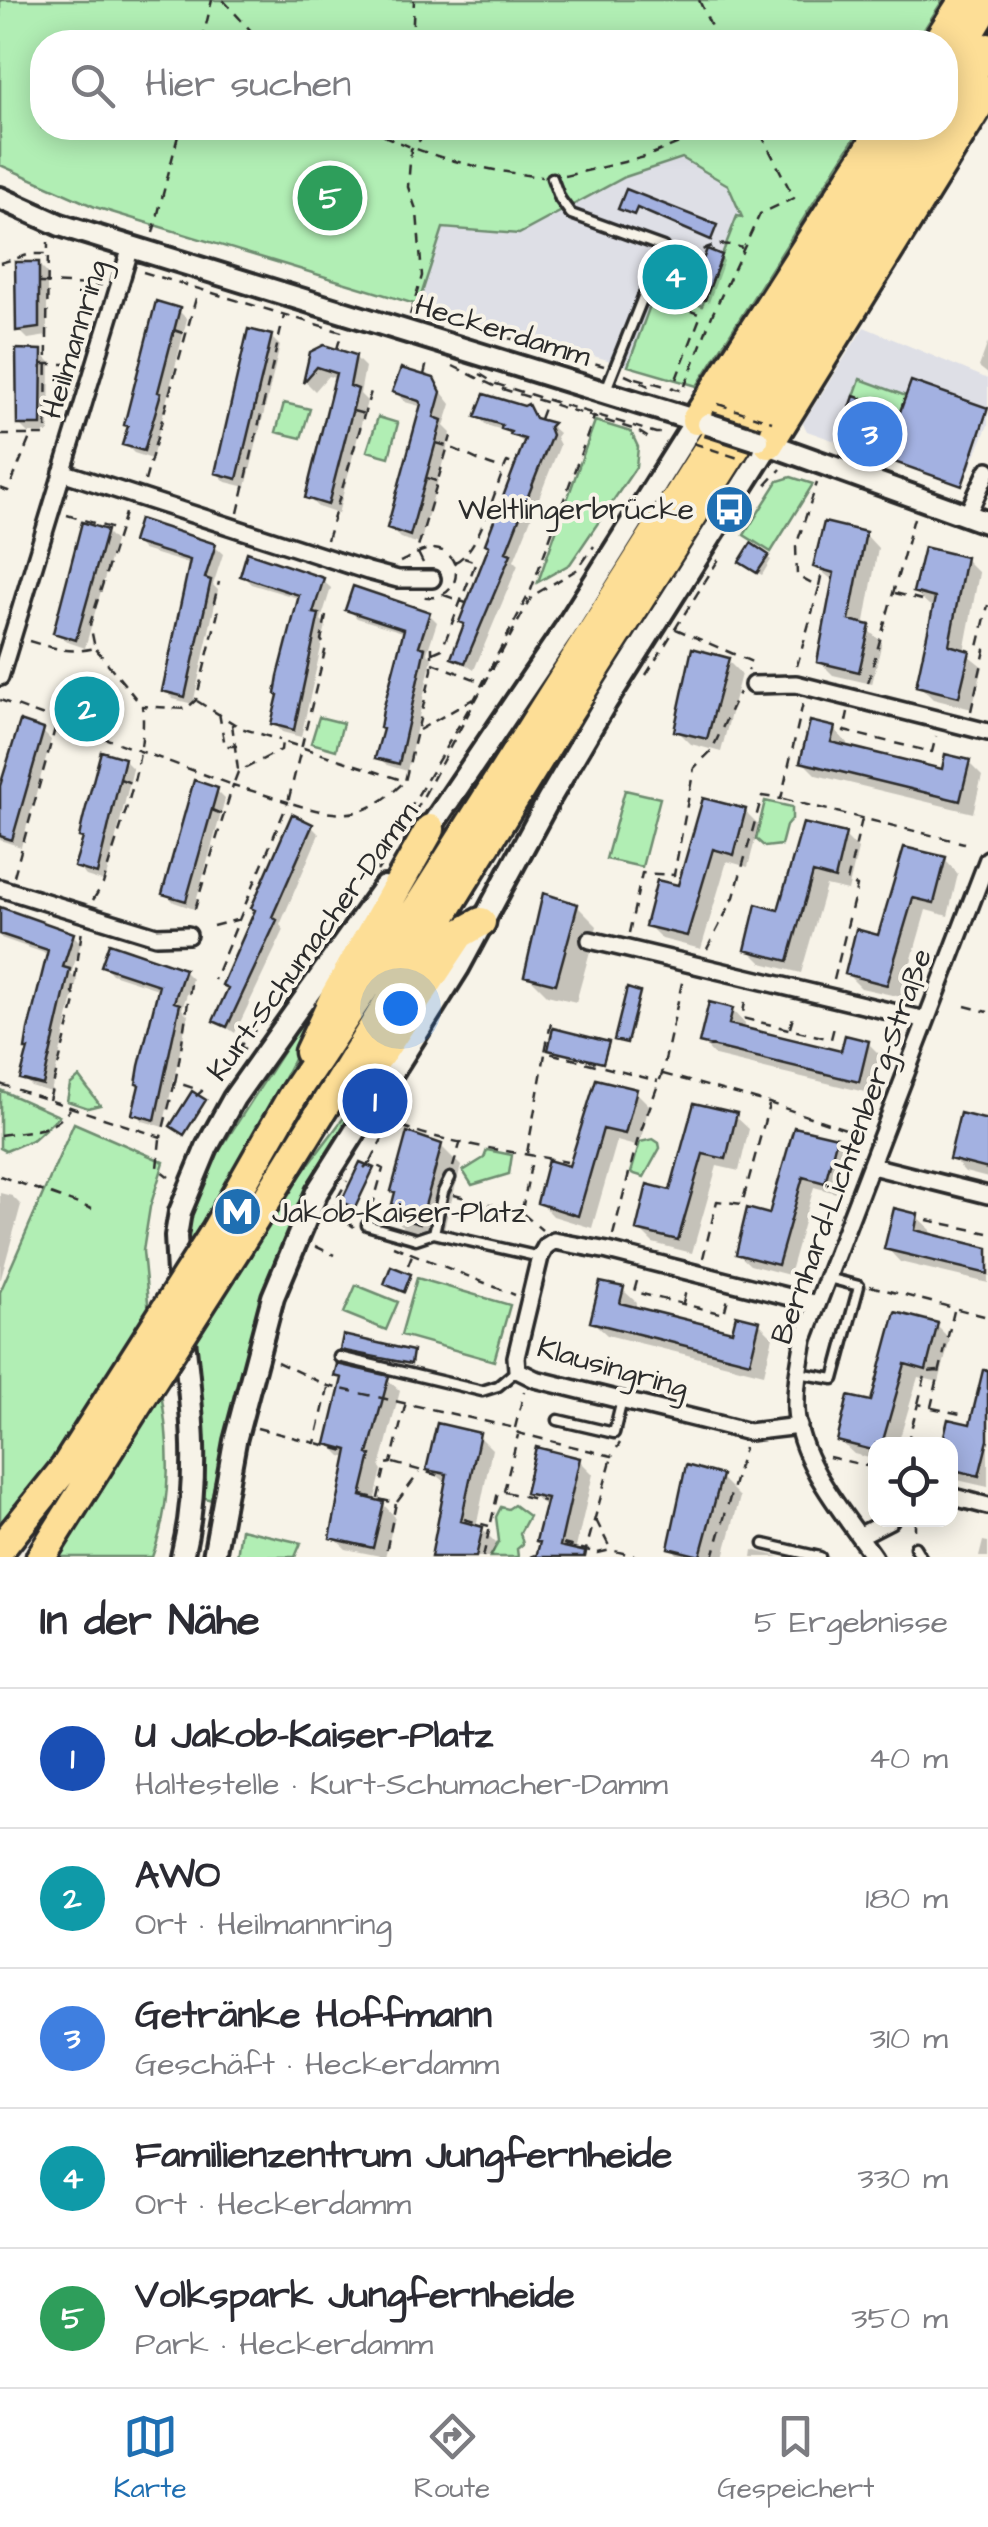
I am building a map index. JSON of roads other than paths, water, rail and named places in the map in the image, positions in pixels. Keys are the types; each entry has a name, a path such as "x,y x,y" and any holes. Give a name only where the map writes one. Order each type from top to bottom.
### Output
{"highway":[{"path":"945,30 964,0"},
{"path":"958,53 988,3"},
{"path":"958,97 988,48"},
{"path":"958,138 988,90"},
{"path":"704,423 876,140"},
{"path":"41,1557 123,1402 228,1224 294,1096 415,912 902,140"},
{"path":"228,1224 332,1096 553,736 930,140"},
{"path":"766,446 957,140"},
{"path":"294,1096 316,1033 430,830"},
{"path":"332,1096 354,1086 382,1052 460,934 481,922"},
{"path":"1,1548 123,1402"}],"main road":[{"name":"Heckerdamm","path":"0,198 60,225 704,423 988,523"},
{"name":"Kurt-Schumacher-Damm","path":"182,1557 195,1486 195,1451 176,1273 176,1236 180,1212 206,1147 234,1098 396,870 430,830 704,423"},
{"path":"214,1557 235,1442 273,1298 317,1192 432,1012 606,702 766,446"}],"street":[{"name":"Heilmannring","path":"0,677 131,247"},
{"path":"967,514 988,470"},
{"path":"62,472 398,579 432,579"},
{"path":"753,686 859,694 988,732"},
{"name":"Bernhard-Lichtenberg-Straße","path":"874,1557 808,1452 799,1426 798,1373 804,1339 926,1020 983,885 988,859"},
{"path":"6,884 156,936 188,935"},
{"path":"590,940 926,1020"},
{"path":"872,1166 988,1195"},
{"name":"Klausingring","path":"799,1426 749,1432 523,1373 516,1358 540,1257 554,1241 817,1304"},
{"path":"958,1498 988,1506"},
{"path":"860,1536 877,1527"}],"lane":[{"path":"552,178 571,214 663,247 605,392"},
{"path":"434,1232 450,1178"},
{"path":"367,1225 416,1240 434,1232 540,1257"},
{"path":"798,1373 834,1379 859,1286 828,1278"},
{"path":"339,1358 482,1391 523,1373"},
{"path":"558,1420 614,1434 626,1401"},
{"path":"764,1544 820,1557"},
{"path":"916,1547 921,1557"}],"place":[{"name":"Volkspark Jungfernheide","path":"330,198"},
{"name":"Familienzentrum Jungfernheide","path":"675,277"},
{"name":"Getränke Hoffmann","path":"870,434"},
{"name":"Weltlingerbrücke","path":"729,509"},
{"name":"AWO","path":"87,709"},
{"name":"U Jakob-Kaiser-Platz","path":"375,1101"},
{"name":"Jakob-Kaiser-Platz","path":"237,1212"}]}
